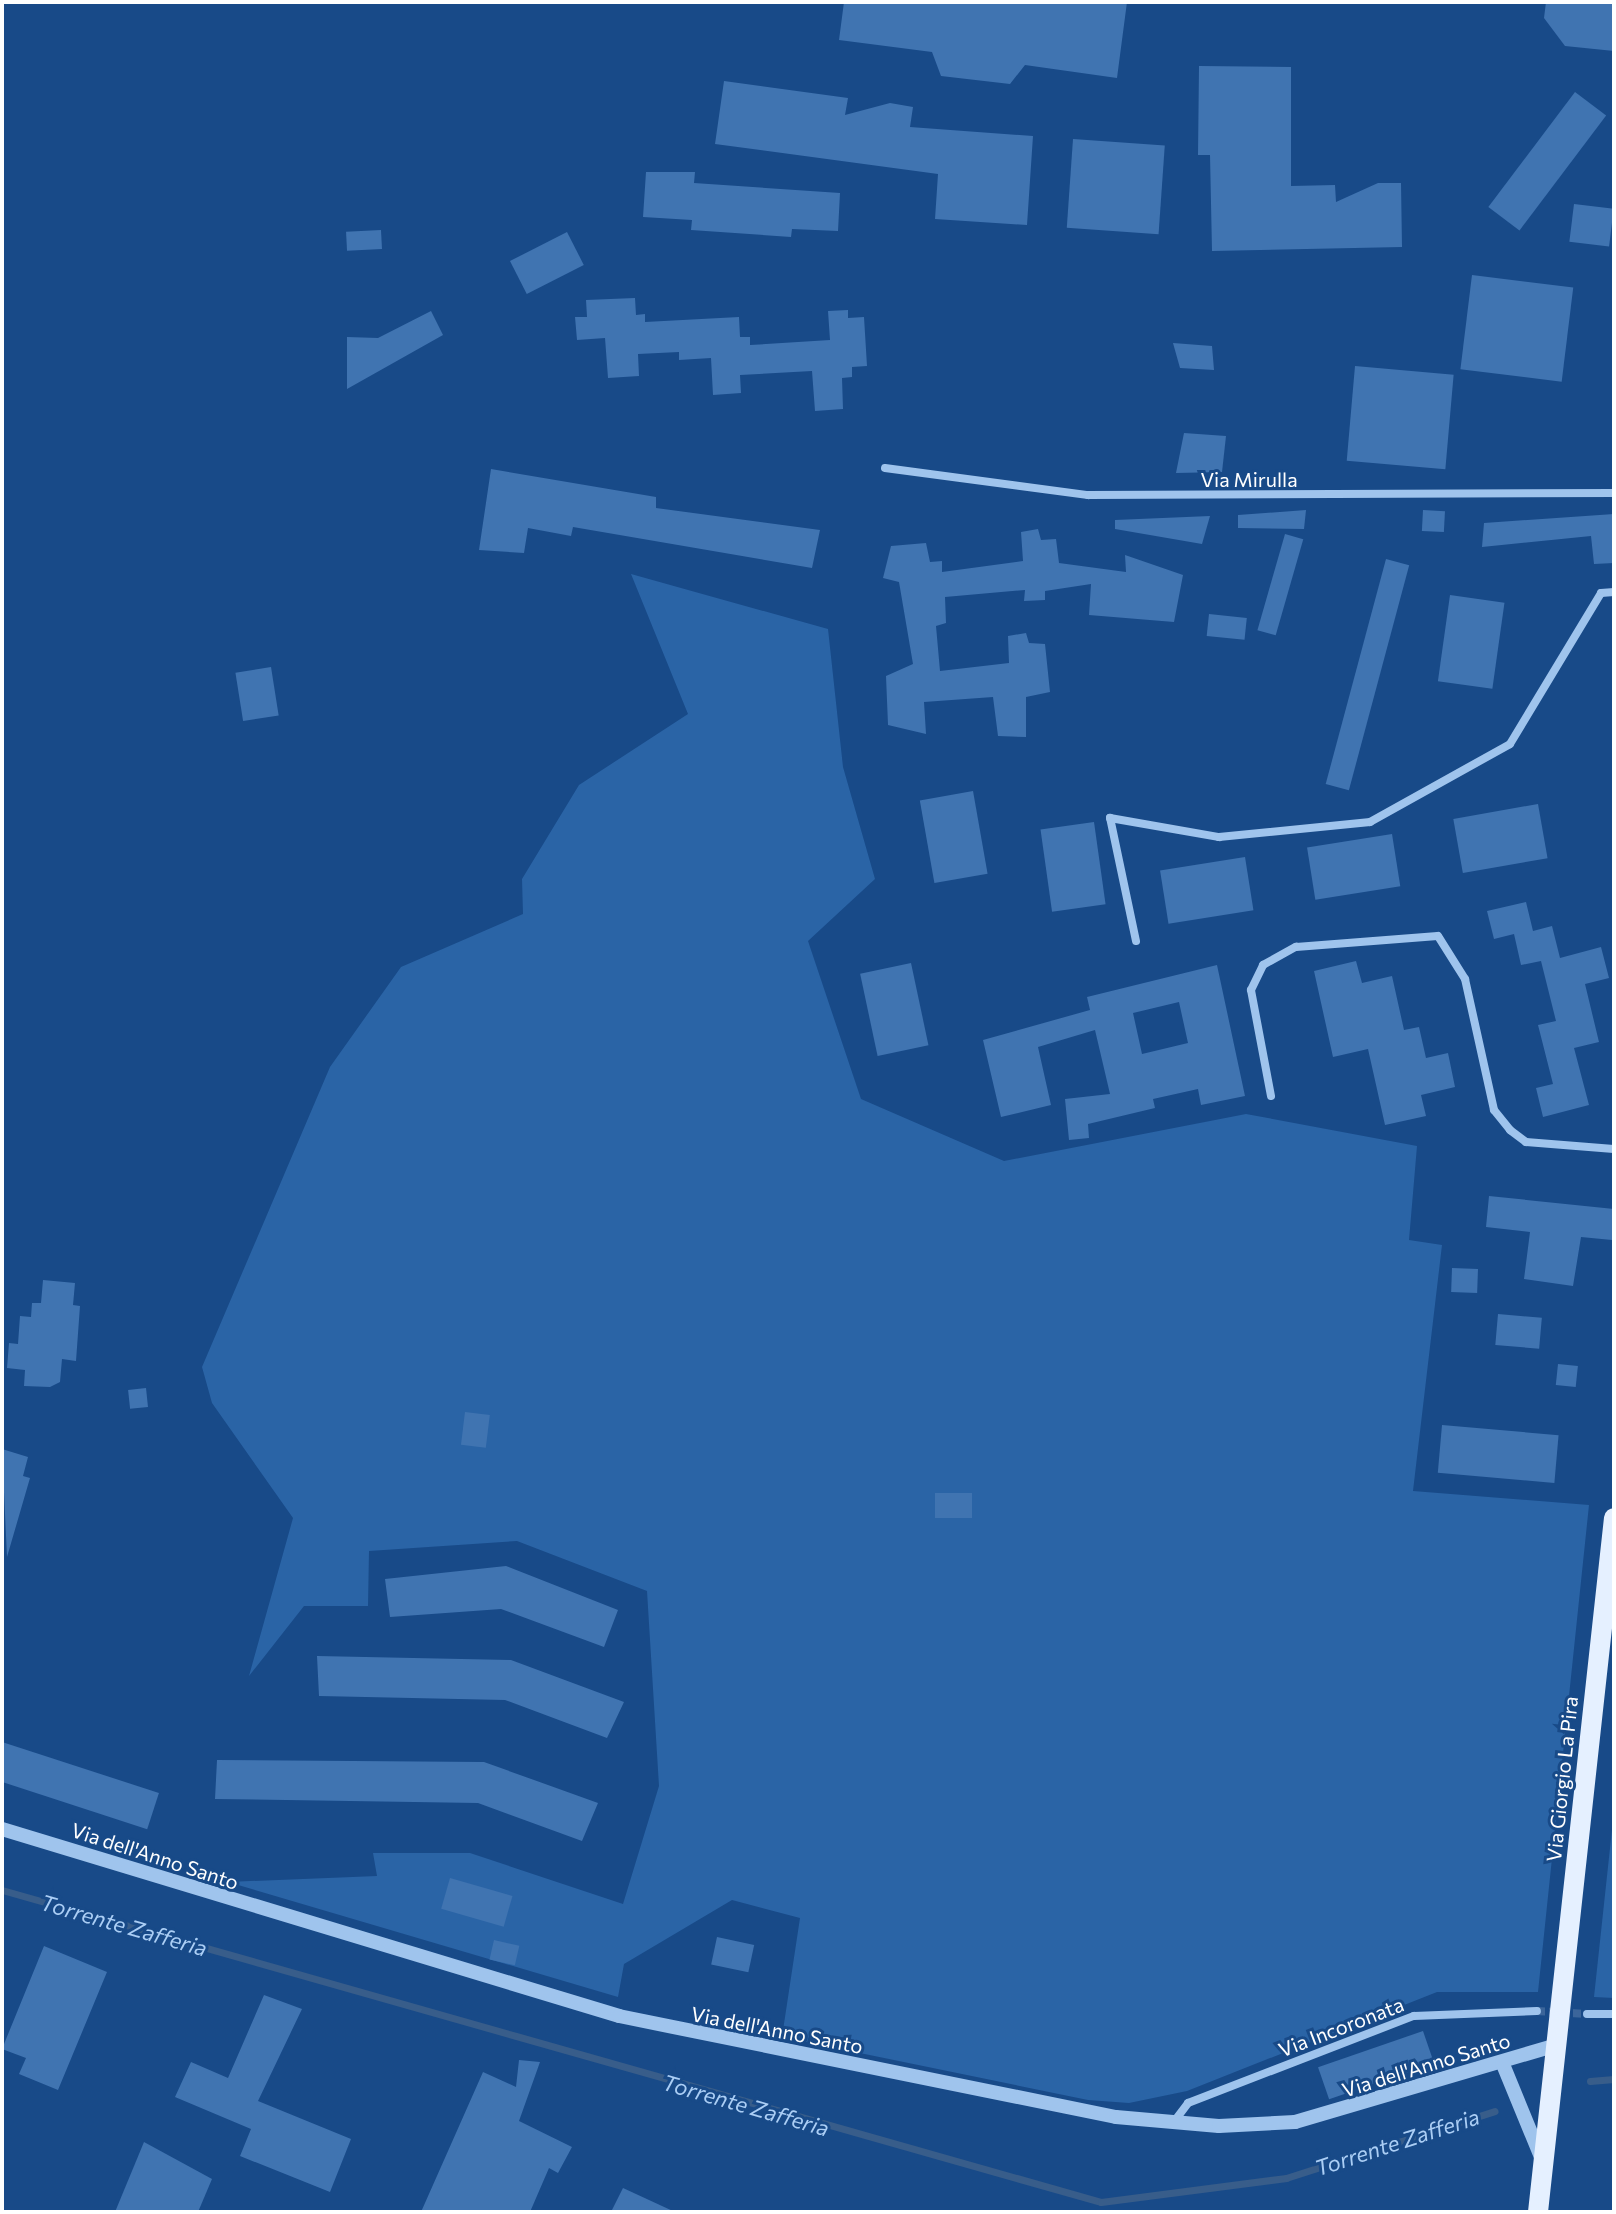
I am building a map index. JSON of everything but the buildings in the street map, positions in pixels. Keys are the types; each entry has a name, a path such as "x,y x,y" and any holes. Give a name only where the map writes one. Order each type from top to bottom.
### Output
{"main road":[{"name":"Via Giorgio La Pira","path":"1538,2212 1614,1518"}],"street":[{"name":"Via Mirulla","path":"885,468 1088,495 1614,493"},
{"path":"1136,941 1110,818 1219,837 1370,822 1510,744 1601,593 1614,592"},
{"path":"1271,1096 1251,990 1263,965 1296,947 1438,936 1465,979 1494,1110 1510,1130 1526,1142 1614,1149"},
{"name":"Via dell'Anno Santo","path":"2,1829 619,2016 1172,2123 1243,2126 1322,2117 1556,2045"},
{"name":"Via Incoronata","path":"1172,2123 1188,2103 1414,2016 1537,2011"},
{"path":"1587,2014 1614,2014"},
{"path":"1502,2062 1543,2162"}],"shaded area":[{"path":"631,574 828,629 843,767 875,879 808,941 861,1099 1004,1161 1246,1114 1417,1146 1409,1240 1442,1245 1413,1491 1589,1505 1538,1992 1437,1992 1187,2091 1129,2103 1088,2100 782,2037 800,1918 732,1900 624,1964 618,1997 228,1882 377,1876 373,1853 470,1853 623,1904 659,1786 647,1591 517,1541 369,1551 368,1606 304,1606 249,1676 293,1518 212,1403 202,1367 330,1067 401,967 523,914 522,879 579,785 688,714"},
{"path":"1614,1811 1614,1998 1594,1997"}],"waterway":[{"name":"Torrente Zafferia","path":"2,1890 1101,2202 1286,2178 1495,2111"},
{"name":"Torrente Zafferia","path":"1590,2081 1614,2079"}],"tunnel":[{"path":"1537,2011 1587,2014"}]}
